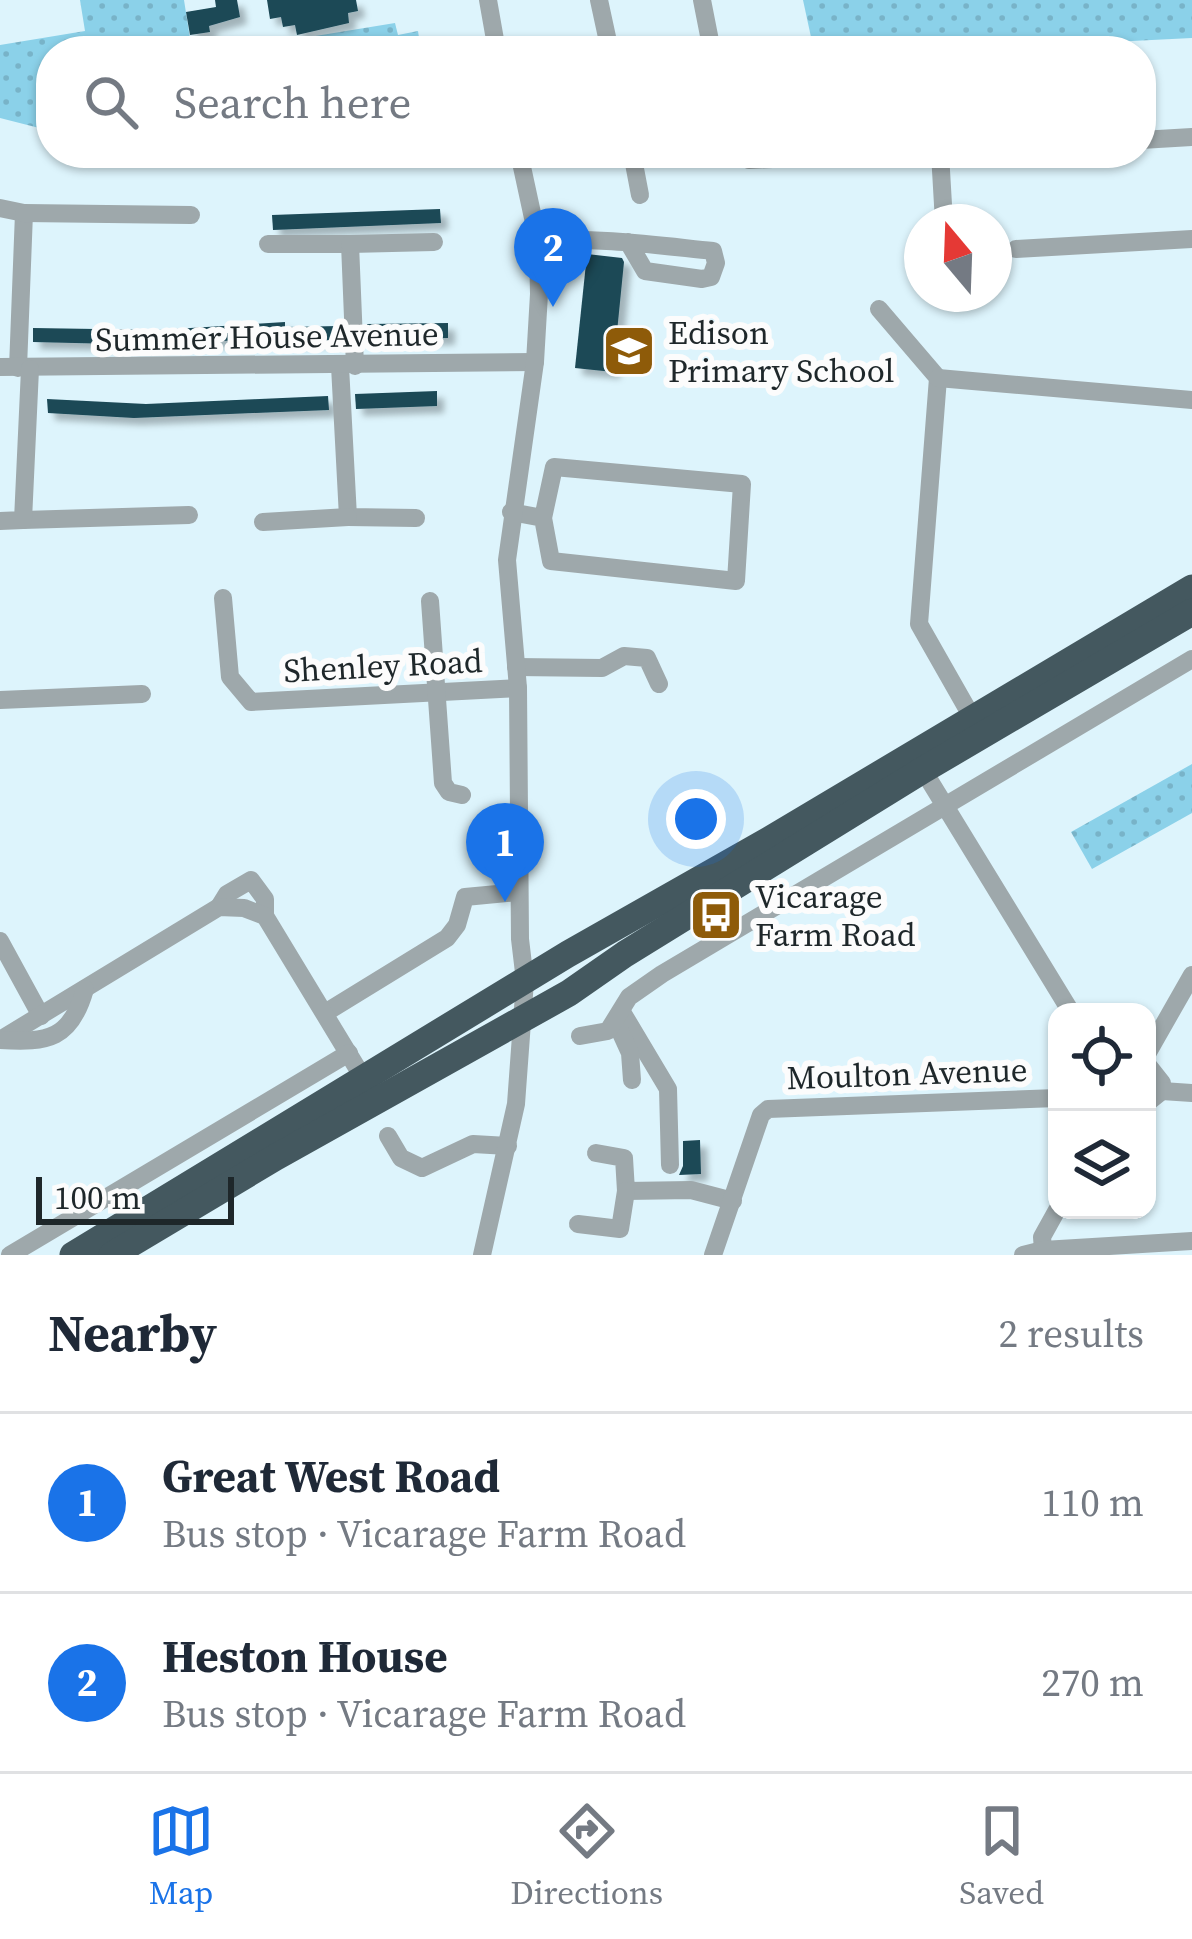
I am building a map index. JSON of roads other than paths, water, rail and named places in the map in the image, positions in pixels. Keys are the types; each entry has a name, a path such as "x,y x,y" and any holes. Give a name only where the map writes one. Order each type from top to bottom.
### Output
{"highway":[{"path":"73,1255 525,981 1192,588"},
{"path":"112,1255 522,1020 923,770 1192,612"},
{"path":"525,981 547,986 603,954 635,948"}],"street":[{"path":"488,0 494,36"},
{"path":"599,0 607,36"},
{"path":"702,0 709,36"},
{"path":"1156,139 1192,137"},
{"path":"482,1255 516,1104 525,981 519,892 518,688 507,560 535,362 538,241 522,168"},
{"path":"635,168 640,195"},
{"path":"941,168 943,204"},
{"path":"0,208 24,213 191,215"},
{"path":"23,520 16,368 24,213"},
{"path":"1016,249 1192,239"},
{"path":"538,241 628,242"},
{"path":"268,244 434,242"},
{"path":"348,517 350,244"},
{"path":"879,309 938,378 1192,400"},
{"name":"Summer House Avenue","path":"16,368 535,362"},
{"path":"938,378 919,624 973,718"},
{"path":"554,467 742,484 736,581 551,560 543,518 554,467"},
{"path":"511,512 543,518"},
{"path":"0,520 189,515"},
{"path":"263,522 416,518"},
{"name":"Shenley Road","path":"223,598 230,677 251,702 518,688"},
{"path":"430,601 443,783 448,792 462,795"},
{"path":"516,667 602,668 634,655 646,658 659,684"},
{"path":"580,1036 608,1031 629,998 662,974 1192,659"},
{"path":"0,700 142,694"},
{"path":"923,770 1065,1003"},
{"path":"0,1040 220,907 227,894 251,880 265,899 265,916 365,1081"},
{"path":"325,1012 447,938 457,925 465,897 519,892"},
{"path":"220,907 244,908 265,916"},
{"path":"0,941 41,1016"},
{"path":"635,948 662,974"},
{"path":"1156,1038 1192,975"},
{"path":"0,1040 38,1042 56,1036 78,1014 85,989"},
{"path":"620,1014 631,1053 632,1080"},
{"path":"620,1014 668,1089 670,1165"},
{"path":"10,1255 349,1053"},
{"path":"1156,1097 1192,1094"},
{"name":"Moulton Avenue","path":"733,1201 761,1115 775,1108 1048,1098"},
{"path":"388,1136 401,1158 422,1168 473,1144 508,1145"},
{"path":"578,1224 620,1229 626,1191 624,1158 596,1154"},
{"path":"626,1191 691,1190 733,1201 713,1255"},
{"path":"1043,1250 1042,1237 1052,1219"},
{"path":"1023,1255 1192,1240"}],"place":[{"name":"Heston House","path":"553,307"},
{"name":"Edison Primary School","path":"629,351"},
{"name":"Great West Road","path":"505,902"},
{"name":"Vicarage Farm Road","path":"716,915"}]}
